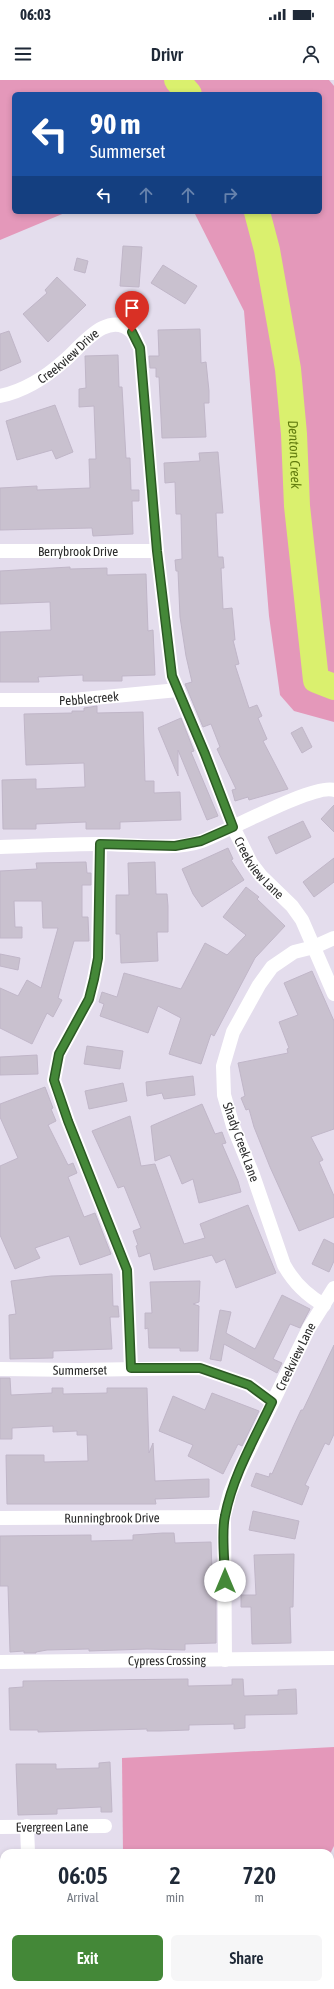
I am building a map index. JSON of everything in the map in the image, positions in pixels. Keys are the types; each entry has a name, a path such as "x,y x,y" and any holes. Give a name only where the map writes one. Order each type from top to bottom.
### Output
{"street":[{"name":"Creekview Drive","path":"0,396 10,394 38,381 64,362 95,330 115,325 124,326 132,332 140,348 157,551 172,676 178,690"},
{"name":"Berrybrook Drive","path":"0,551 157,551"},
{"name":"Pebblecreek","path":"0,700 74,700 178,690"},
{"name":"Creekview Lane","path":"178,690 233,827 251,863 261,876 292,906 302,920 334,994"},
{"path":"0,847 100,844 175,846 201,841 319,791 330,789 334,790"},
{"path":"100,844 98,958 94,979 89,999 59,1054 54,1080 68,1121 127,1270 131,1368"},
{"name":"Shady Creek Lane","path":"324,1305 310,1297 300,1288 291,1277 284,1264 253,1175 233,1126 224,1096 223,1066 233,1032 259,985 272,967 294,952 314,947 334,938"},
{"name":"Creekview Lane","path":"225,1660 224,1517 230,1493 272,1402 309,1328 334,1288"},
{"name":"Summerset","path":"0,1369 78,1370 200,1368 249,1385 272,1402"},
{"name":"Runningbrook Drive","path":"0,1518 224,1517"},
{"name":"Cypress Crossing","path":"0,1662 334,1658"},
{"path":"27,1826 28,1849"},
{"name":"Evergreen Lane","path":"0,1827 105,1826"}],"shaded area":[{"path":"0,80 329,80 334,86 334,722 294,711 280,695 269,616 244,311 195,214 322,214 322,92 12,92 12,214 62,214 0,240"},
{"path":"334,1747 334,1846 332,1849 123,1849 122,1758"}],"building":[{"path":"123,246 142,247 139,287 120,286"},
{"path":"77,258 88,261 85,273 74,270"},
{"path":"163,265 197,286 185,304 151,283"},
{"path":"57,277 86,305 48,342 23,314 47,293 45,290"},
{"path":"200,329 201,363 206,362 209,391 209,403 204,403 206,437 162,438 159,377 156,377 156,368 150,368 149,356 159,356 158,330"},
{"path":"9,331 21,362 0,371 0,334"},
{"path":"118,355 119,387 122,387 126,458 130,458 131,490 139,490 139,501 132,501 133,534 93,536 92,528 0,530 0,488 37,486 37,490 90,488 89,459 96,459 94,406 79,407 79,389 86,388 85,356"},
{"path":"55,405 73,452 56,459 52,450 17,460 6,421"},
{"path":"218,452 223,513 216,513 218,557 223,557 224,568 221,568 223,609 232,608 235,640 233,640 239,664 235,665 249,708 257,705 262,716 258,718 267,739 263,741 288,789 249,800 248,797 235,801 232,790 236,789 217,749 220,747 211,724 203,727 185,684 192,682 180,617 178,571 176,571 175,560 182,559 181,514 176,514 175,482 165,483 164,463 200,461 199,453"},
{"path":"70,567 70,569 107,568 107,575 146,574 148,631 153,630 155,675 122,676 122,681 83,681 83,675 38,677 39,682 0,682 0,632 51,630 50,602 0,604 0,571"},
{"path":"97,706 97,713 143,712 145,781 154,781 154,793 180,792 181,820 120,822 120,829 86,829 86,822 36,824 36,829 3,829 2,780 36,779 36,789 85,787 84,763 26,765 24,714 72,713 72,711 84,711 84,708"},
{"path":"181,718 194,751 191,752 218,816 207,820 178,750 178,776 158,728"},
{"path":"302,727 312,747 302,753 291,733"},
{"path":"334,805 334,832 321,819"},
{"path":"303,821 311,837 276,854 268,837"},
{"path":"228,848 233,859 231,860 244,880 202,907 193,894 182,869"},
{"path":"334,858 334,882 314,897 303,882"},
{"path":"86,862 87,873 91,873 91,885 82,885 82,917 88,917 89,941 74,941 58,998 62,1000 53,1017 47,1013 32,1044 0,1028 0,988 18,996 27,980 41,988 58,928 43,928 42,901 14,901 15,927 22,927 22,938 0,938 0,871 37,869 36,863"},
{"path":"155,862 156,894 167,894 168,932 157,932 158,961 121,963 120,934 116,934 116,895 129,895 128,863"},
{"path":"246,887 259,897 257,899 285,926 255,958 214,1036 211,1034 201,1064 169,1054 181,1018 158,1006 148,1033 100,1016 104,1004 99,1002 102,992 117,997 124,973 181,989 205,943 227,955 246,935 223,917"},
{"path":"0,954 20,958 18,970 0,966"},
{"path":"312,971 334,1021 334,1129 311,1137 323,1160 319,1162 334,1196 334,1217 299,1231 270,1167 254,1127 249,1109 246,1110 241,1098 245,1096 238,1063 288,1053 287,1049 289,1048 279,1022 298,1015 284,983"},
{"path":"87,1046 123,1051 120,1069 84,1064"},
{"path":"37,1055 38,1074 0,1075 0,1057"},
{"path":"193,1076 195,1095 164,1099 162,1093 147,1096 146,1082"},
{"path":"123,1083 127,1101 89,1109 85,1091"},
{"path":"45,1087 56,1121 48,1125 68,1165 73,1163 77,1173 68,1177 84,1217 95,1213 111,1254 80,1265 69,1236 35,1248 40,1258 15,1269 0,1235 0,1166 18,1158 0,1117 0,1104"},
{"path":"202,1104 215,1134 222,1132 226,1143 222,1144 238,1181 241,1192 199,1203 193,1179 182,1184 170,1155 155,1161 151,1126"},
{"path":"130,1116 141,1166 155,1164 184,1244 205,1238 200,1224 248,1205 276,1273 236,1288 225,1259 216,1263 212,1255 154,1270 150,1253 139,1257 136,1246 138,1245 133,1231 141,1228 124,1186 118,1188 92,1131"},
{"path":"324,1239 334,1244 334,1261 329,1272 312,1264"},
{"path":"112,1274 113,1306 118,1306 119,1317 110,1317 112,1349 53,1351 53,1358 10,1359 9,1315 16,1314 11,1281 51,1276"},
{"path":"200,1281 199,1302 193,1304 199,1306 198,1351 180,1351 180,1348 149,1348 148,1328 145,1329 145,1313 152,1313 150,1282"},
{"path":"282,1295 310,1309 300,1328 290,1324 273,1359 282,1363 277,1373 224,1344 221,1361 210,1359 220,1310 231,1312 226,1333 255,1349"},
{"path":"334,1345 334,1434 329,1445 325,1443 305,1485 309,1487 302,1505 251,1486 256,1473 269,1477 270,1473 272,1474 301,1410 303,1410"},
{"path":"0,1378 10,1378 11,1395 52,1393 52,1388 63,1388 63,1394 107,1393 107,1388 147,1388 149,1453 153,1443 155,1481 209,1479 209,1497 155,1499 156,1504 7,1504 6,1455 44,1455 44,1462 88,1461 87,1435 77,1435 77,1431 53,1432 53,1426 12,1428 12,1439 0,1439"},
{"path":"212,1393 259,1411 242,1446 238,1444 223,1474 188,1456 193,1445 159,1431 173,1396 205,1410"},
{"path":"253,1511 299,1521 295,1539 249,1530"},
{"path":"174,1533 175,1543 211,1542 213,1599 216,1599 216,1643 185,1644 185,1650 147,1649 89,1651 89,1649 47,1650 36,1653 24,1653 24,1651 10,1652 8,1586 0,1586 0,1536 91,1535 91,1541 133,1540 133,1535"},
{"path":"294,1554 293,1607 290,1607 291,1643 252,1644 251,1607 241,1607 241,1595 256,1595 254,1555"},
{"path":"188,1679 188,1686 232,1685 232,1679 243,1679 244,1696 278,1695 278,1690 296,1689 297,1714 245,1715 245,1728 234,1729 234,1724 189,1725 189,1730 160,1731 147,1731 147,1729 38,1732 38,1730 10,1730 9,1688 23,1687 23,1681"},
{"path":"110,1762 112,1812 101,1812 101,1807 57,1809 57,1814 18,1815 16,1764 56,1764 56,1769 99,1768 99,1763"}],"waterway":[{"name":"Denton Creek","path":"177,80 187,92"},
{"name":"Denton Creek","path":"258,214 267,250 288,369 294,434 297,506 316,680 334,687"}],"route":[{"path":"132,332 140,348 157,551 172,676 205,754 233,827 201,841 175,846 100,844 98,958 94,979 89,999 59,1054 55,1066 54,1080 68,1121 118,1243 127,1270 128,1327 131,1368 200,1368 249,1385 272,1402 230,1493 224,1517 225,1581"}]}
